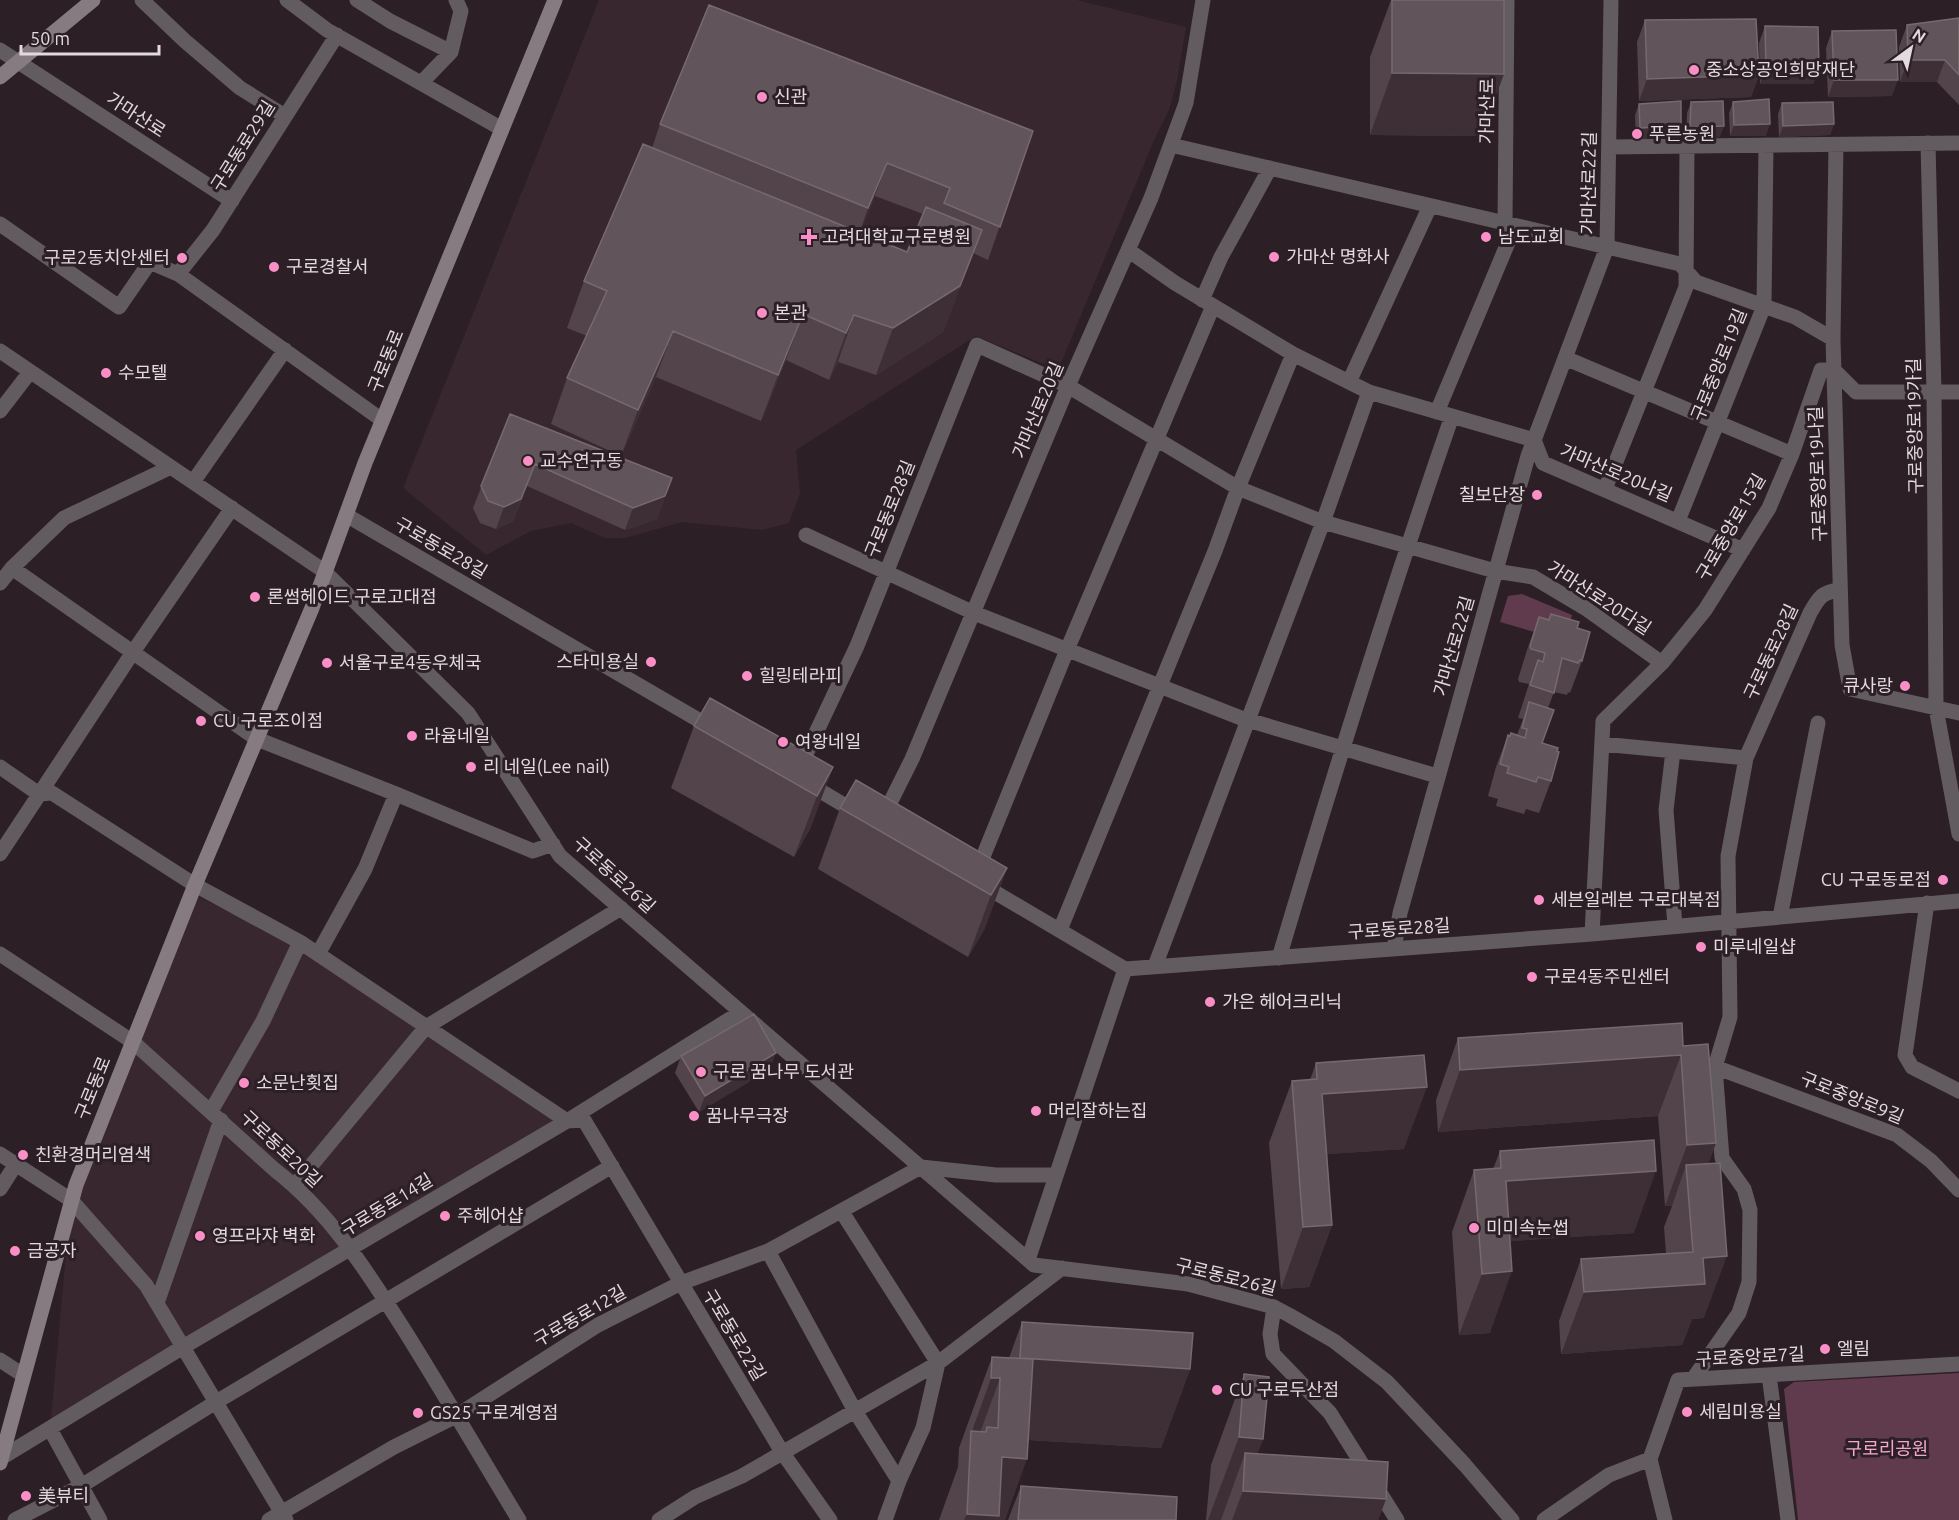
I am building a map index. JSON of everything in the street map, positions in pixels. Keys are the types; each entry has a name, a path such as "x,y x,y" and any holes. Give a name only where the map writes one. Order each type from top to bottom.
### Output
{"main road":[{"path":"0,77 93,0"},
{"name":"구로동로","path":"1,1461 71,1200 195,885 312,608 324,570 382,420 555,0"}],"street":[{"path":"142,0 240,88 285,116"},
{"path":"287,0 337,35 502,129"},
{"path":"357,0 390,21 451,52"},
{"path":"421,83 451,52 461,11 456,0"},
{"name":"가마산로20길","path":"884,828 1068,386 1151,198 1186,103 1203,0"},
{"name":"가마산로","path":"1507,0 1510,225"},
{"name":"가마산로22길","path":"1394,949 1400,914 1437,776 1534,440 1607,248 1611,0"},
{"name":"구로동로29길","path":"178,274 213,230 337,35"},
{"name":"가마산로","path":"0,50 232,201"},
{"name":"구로중앙로19가길","path":"1928,143 1934,392 1936,708"},
{"path":"1609,147 1959,143"},
{"name":"구로중앙로19나길","path":"1836,144 1833,339 1842,645 1850,689 1959,713"},
{"path":"1171,145 1680,264 1695,282 1795,317 1833,339"},
{"name":"구로중앙로19길","path":"1678,521 1764,306 1767,145"},
{"path":"1605,489 1686,287 1686,146"},
{"path":"1028,1260 1125,969 969,877 1157,440 1208,303 1221,257 1270,168"},
{"path":"1349,382 1430,206"},
{"path":"0,224 119,307 150,262 178,274 382,420"},
{"path":"1279,958 1341,749 1407,546 1444,414 1510,225"},
{"path":"1128,250 1175,284 1293,354 1369,392 1534,440"},
{"name":"구로동로28길","path":"884,828 791,774 857,646 977,345 1068,386"},
{"path":"193,482 285,350"},
{"name":"구로동로26길","path":"0,351 324,570 468,714 561,856 1034,1265 1188,1284 1274,1307 1334,1341 1387,1382 1512,1520"},
{"path":"1060,930 1293,354"},
{"path":"1565,358 1792,454"},
{"name":"구로중앙로15길","path":"1592,934 1603,721 1662,663 1705,609 1769,508 1792,454 1821,370 1834,370"},
{"path":"1834,370 1856,392 1959,392"},
{"path":"0,411 30,372"},
{"name":"가마산로20다길","path":"1068,386 1238,488 1323,522 1495,571 1533,577 1585,608 1662,663"},
{"path":"1155,966 1323,522 1369,392"},
{"name":"가마산로20나길","path":"1534,440 1543,463 1743,550"},
{"path":"0,583 12,568 64,518 171,467"},
{"path":"0,854 133,652 232,508"},
{"name":"구로동로28길","path":"346,515 725,735"},
{"path":"806,535 974,613 1248,721 1437,776"},
{"path":"12,568 257,739 533,851 553,844"},
{"name":"구로동로28길","path":"1728,921 1728,856 1746,758 1769,702 1817,600 1826,592 1840,591"},
{"path":"1936,708 1959,834"},
{"path":"1780,917 1818,723"},
{"path":"1602,744 1746,758"},
{"path":"1673,751 1666,810 1675,926"},
{"name":"구로동로22길","path":"0,766 39,794 52,793 195,885 300,942 567,1121 584,1120 782,1452 830,1520"},
{"path":"318,954 365,869 396,794"},
{"name":"구로동로28길","path":"1125,969 1592,934 1959,901"},
{"path":"1927,903 1905,1055 1912,1067 1959,1091"},
{"path":"295,1185 426,1027 621,908"},
{"path":"1694,1379 1739,1313 1749,1282 1750,1210 1744,1189 1722,1158 1715,1067 1730,1017 1728,921"},
{"path":"157,1303 216,1116 300,942"},
{"name":"구로동로20길","path":"0,954 133,1042 275,1170 295,1185 352,1249 519,1520"},
{"name":"구로동로14길","path":"1,1461 183,1347 567,1121 741,1012"},
{"name":"구로중앙로9길","path":"1715,1067 1896,1135 1931,1161 1959,1190"},
{"path":"0,1154 71,1200 146,1284 216,1402 279,1518"},
{"path":"0,1189 16,1164"},
{"path":"15,1520 81,1486 385,1300 612,1166"},
{"path":"921,1167 996,1175 1056,1175"},
{"name":"구로동로12길","path":"279,1518 394,1447 456,1416 598,1325 681,1283 768,1251 921,1167"},
{"path":"842,1212 938,1363 923,1428 899,1481 885,1520"},
{"path":"768,1251 855,1411 899,1481"},
{"path":"659,1520 695,1497 742,1476 938,1363 1062,1268"},
{"path":"1274,1307 1270,1334 1273,1354 1330,1413 1397,1520"},
{"path":"0,1360 23,1375"},
{"name":"구로중앙로7길","path":"1650,1459 1678,1380 1959,1364"},
{"path":"1769,1375 1788,1520"},
{"path":"50,1429 100,1520"},
{"path":"1544,1520 1609,1475 1650,1459 1665,1520"}],"shaded area":[{"name":"고려대학교구로병원","path":"599,0 1077,0 1186,27 1177,81 1169,110 1155,138 1058,370 976,336 796,450 800,493 789,523 762,530 682,522 625,538 605,538 571,523 531,531 486,555 403,488"},
{"path":"196,896 318,954 567,1121 50,1429 71,1200"}],"green space":[{"path":"1522,594 1572,615 1565,641 1500,622 1508,596"},
{"name":"구로리공원","path":"1959,1373 1959,1520 1798,1520 1784,1389 1794,1382"}],"building":[{"path":"1392,0 1504,0 1504,74 1392,73"},
{"name":"신관","path":"709,5 1033,131 1000,227 944,203 950,188 887,163 868,208 660,124"},
{"path":"1959,18 1959,75 1945,60 1908,60 1907,25"},
{"path":"1756,19 1759,75 1647,79 1645,20"},
{"path":"1765,26 1818,27 1819,67 1766,67"},
{"path":"1896,30 1898,80 1834,80 1832,31"},
{"path":"1769,99 1770,124 1734,125 1733,102"},
{"path":"1681,101 1681,126 1640,128 1639,104"},
{"path":"1723,101 1724,126 1690,127 1691,102"},
{"path":"1833,102 1834,124 1783,126 1782,103"},
{"name":"본관","path":"643,144 907,252 926,207 982,230 960,286 893,328 854,315 846,333 803,314 778,375 673,331 638,410 567,378 607,291 584,281"},
{"path":"510,414 672,478 665,496 633,508 535,464 521,499 504,507 488,501 481,486"},
{"path":"1551,614 1579,622 1577,628 1590,632 1582,661 1578,663 1562,658 1554,693 1530,685 1538,660 1543,662 1545,653 1531,649 1530,646 1539,617 1549,620"},
{"path":"710,698 833,767 817,796 694,726"},
{"path":"1529,702 1554,710 1542,743 1558,748 1559,752 1551,781 1538,777 1536,782 1507,773 1509,767 1500,764 1508,735 1510,736 1511,733 1525,738 1527,729 1522,728"},
{"path":"856,780 1007,868 991,895 840,808"},
{"path":"754,1014 776,1053 705,1096 681,1056"},
{"path":"1682,1023 1683,1046 1708,1044 1716,1143 1687,1145 1681,1055 1460,1070 1458,1038"},
{"path":"1424,1055 1427,1087 1322,1094 1332,1225 1303,1227 1292,1081 1317,1079 1316,1063"},
{"path":"1654,1140 1656,1171 1506,1181 1512,1271 1482,1274 1474,1170 1501,1168 1500,1151"},
{"path":"1720,1163 1727,1256 1703,1258 1705,1284 1584,1292 1581,1259 1693,1252 1686,1165"},
{"path":"1022,1322 1193,1333 1190,1369 1020,1358"},
{"path":"992,1357 1033,1359 1027,1459 1002,1457 999,1516 967,1514 971,1431 986,1432 987,1427 998,1428 1000,1378 991,1378"},
{"path":"1244,1374 1269,1377 1263,1439 1239,1437"},
{"path":"1245,1453 1388,1462 1386,1499 1243,1491"},
{"path":"1021,1486 1177,1497 1176,1520 1018,1520"}],"place":[{"name":"중소상공인희망재단","path":"1694,70"},
{"name":"신관","path":"762,97"},
{"name":"푸른농원","path":"1637,134"},
{"name":"고려대학교구로병원","path":"809,237"},
{"name":"남도교회","path":"1486,237"},
{"name":"가마산 명화사","path":"1274,257"},
{"name":"구로2동치안센터","path":"182,258"},
{"name":"구로경찰서","path":"274,267"},
{"name":"본관","path":"762,313"},
{"name":"수모텔","path":"106,373"},
{"name":"교수연구동","path":"528,461"},
{"name":"칠보단장","path":"1537,495"},
{"name":"론썸헤이드 구로고대점","path":"255,597"},
{"name":"스타미용실","path":"651,662"},
{"name":"서울구로4동우체국","path":"327,663"},
{"name":"힐링테라피","path":"747,676"},
{"name":"큐사랑","path":"1905,686"},
{"name":"CU 구로조이점","path":"201,721"},
{"name":"라윰네일","path":"412,736"},
{"name":"여왕네일","path":"783,742"},
{"name":"리 네일(Lee nail)","path":"471,767"},
{"name":"CU 구로동로점","path":"1943,880"},
{"name":"세븐일레븐 구로대복점","path":"1539,900"},
{"name":"미루네일샵","path":"1701,947"},
{"name":"구로4동주민센터","path":"1532,977"},
{"name":"가은 헤어크리닉","path":"1210,1002"},
{"name":"구로 꿈나무 도서관","path":"701,1072"},
{"name":"소문난횟집","path":"244,1083"},
{"name":"머리잘하는집","path":"1036,1111"},
{"name":"꿈나무극장","path":"694,1116"},
{"name":"친환경머리염색","path":"23,1155"},
{"name":"주헤어샵","path":"445,1216"},
{"name":"미미속눈썹","path":"1474,1228"},
{"name":"영프라쟈 벽화","path":"200,1236"},
{"name":"금공자","path":"15,1251"},
{"name":"엘림","path":"1825,1349"},
{"name":"CU 구로두산점","path":"1217,1390"},
{"name":"세림미용실","path":"1687,1412"},
{"name":"GS25 구로계영점","path":"418,1413"},
{"name":"美뷰티","path":"26,1496"}]}
